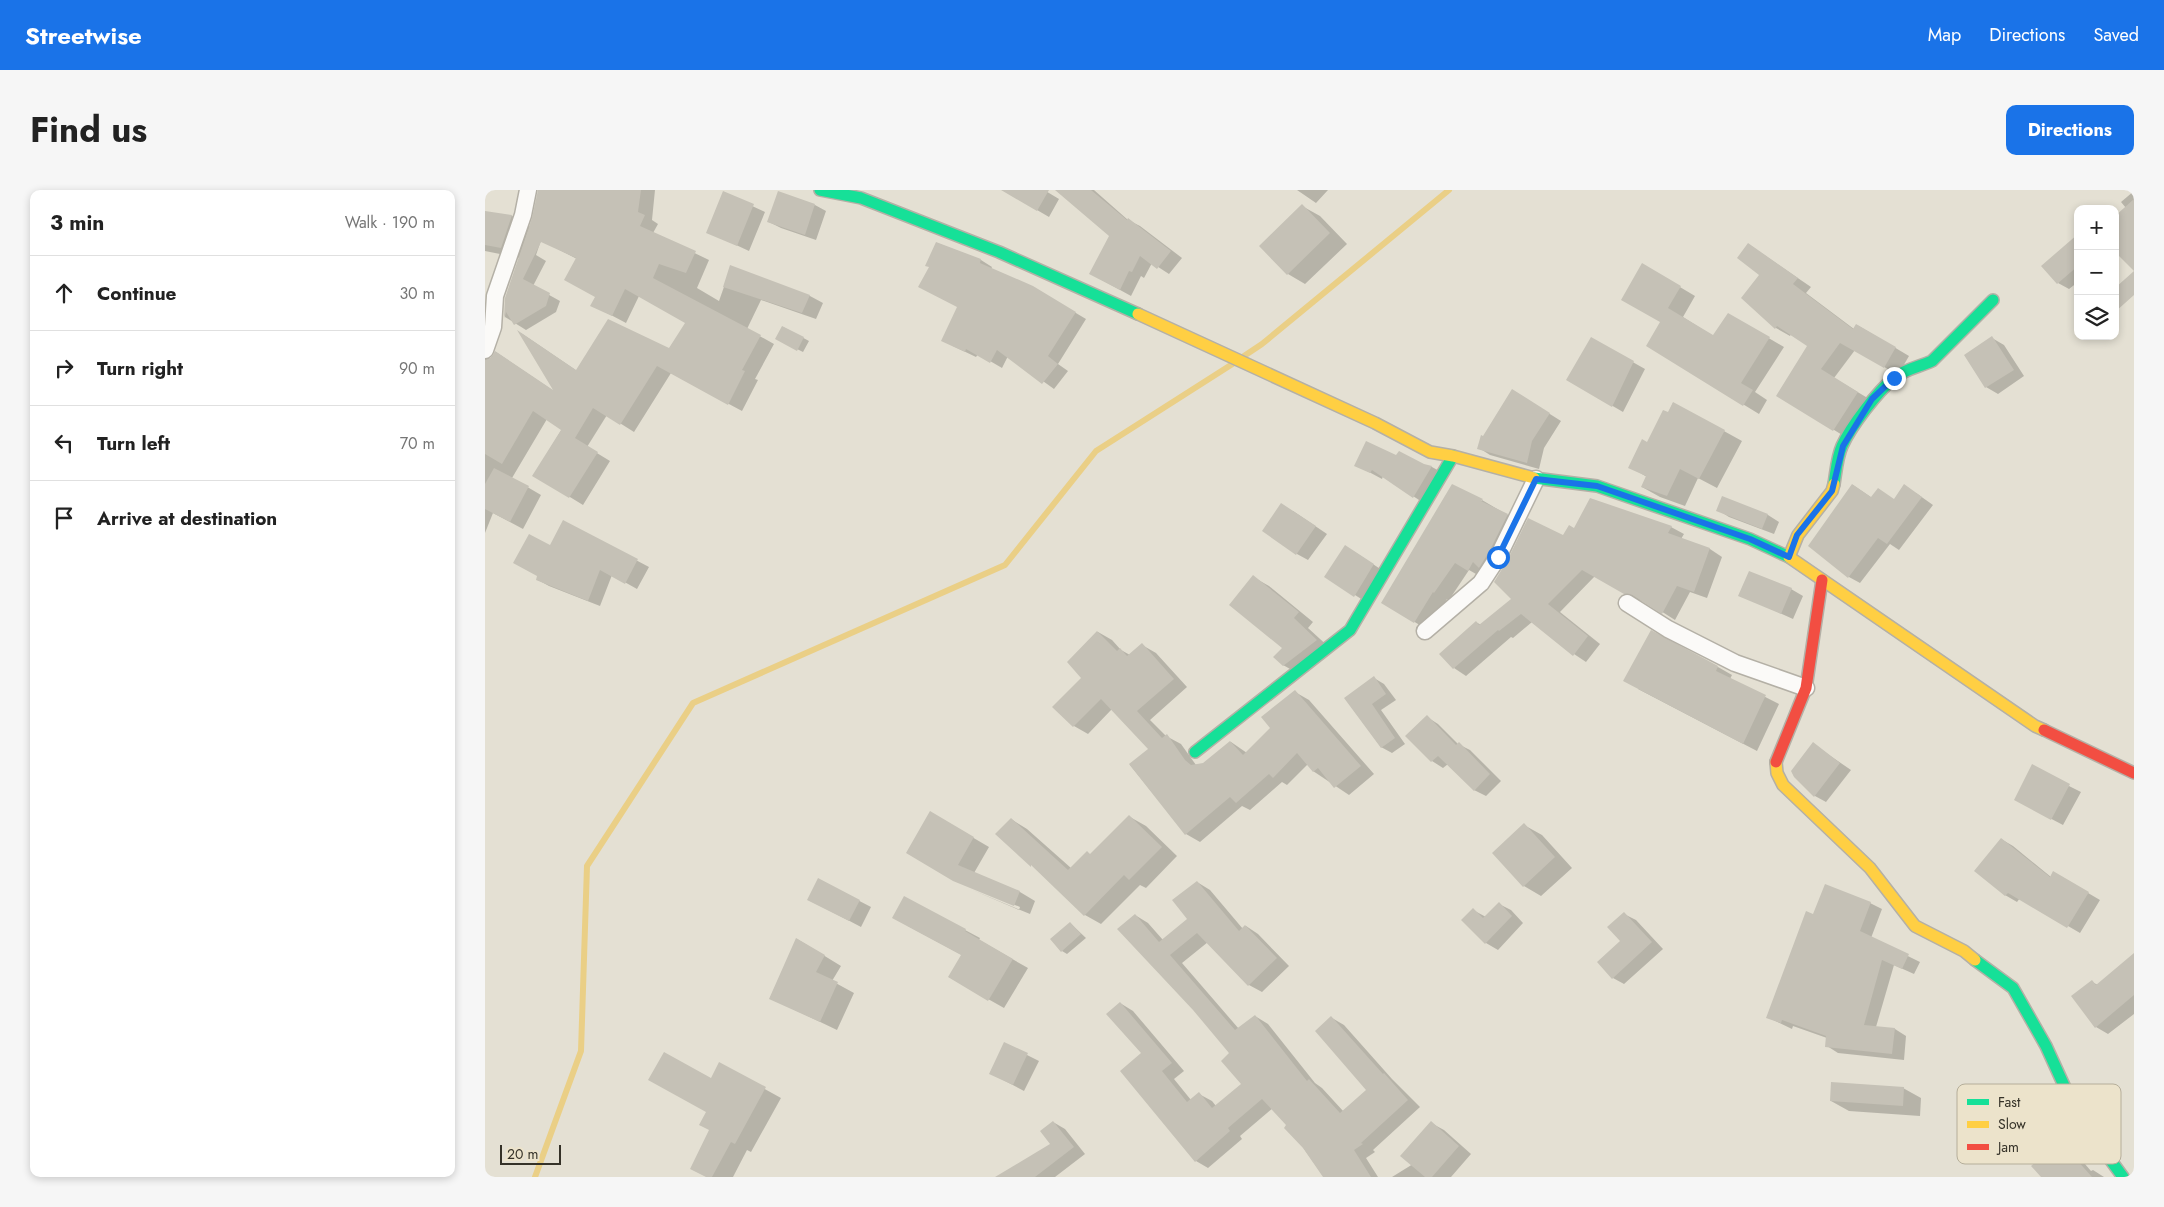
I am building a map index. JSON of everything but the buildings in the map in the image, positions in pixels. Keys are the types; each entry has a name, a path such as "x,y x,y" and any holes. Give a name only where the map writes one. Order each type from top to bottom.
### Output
{"street":[{"path":"485,350 493,327 495,296 523,215 528,190"},
{"path":"820,190 861,198 999,252 1239,359 1375,423 1430,452 1453,456 1536,479 1597,486 1750,539 1789,557 2035,726 2134,773"},
{"path":"1789,557 1797,535 1832,491 1843,446 1872,399 1894,378 1909,369 1920,367 1931,361 1993,300"},
{"path":"1195,752 1349,630 1453,456"},
{"path":"1425,631 1481,583 1498,557 1536,479"},
{"path":"1822,580 1806,688 1776,763 1777,772 1783,785 1870,868 1915,926 1964,951 2013,988 2046,1046 2063,1084"},
{"path":"1627,603 1668,629 1735,663 1806,688"},
{"path":"2114,1164 2123,1177"}],"waterway":[{"path":"1244,356 1262,344 1449,190"},
{"path":"535,1177 581,1051 587,866 693,703 1005,565 1096,451 1234,363"}],"traffic: fast":[{"path":"820,190 861,198 999,252 1138,314"},
{"path":"1834,484 1842,446 1872,400 1898,375 1932,361 1993,300"},
{"path":"1195,752 1350,630 1453,456"},
{"path":"1534,478 1597,486 1750,539 1789,557"},
{"path":"1975,960 2013,988 2046,1046 2063,1084"},
{"path":"2114,1164 2123,1177"}],"traffic: slow":[{"path":"1138,314 1375,423 1430,452 1453,456 1534,478"},
{"path":"1834,484 1832,491 1798,535 1789,557 2035,726 2044,730"},
{"path":"1776,762 1777,773 1783,785 1870,868 1915,926 1964,951 1975,960"}],"traffic: jam":[{"path":"1776,762 1806,688 1822,580"},
{"path":"2044,730 2134,773"}],"route":[{"path":"1498,557 1536,479 1597,486 1750,539 1789,557 1797,535 1832,491 1843,446 1872,399 1894,378"}]}
